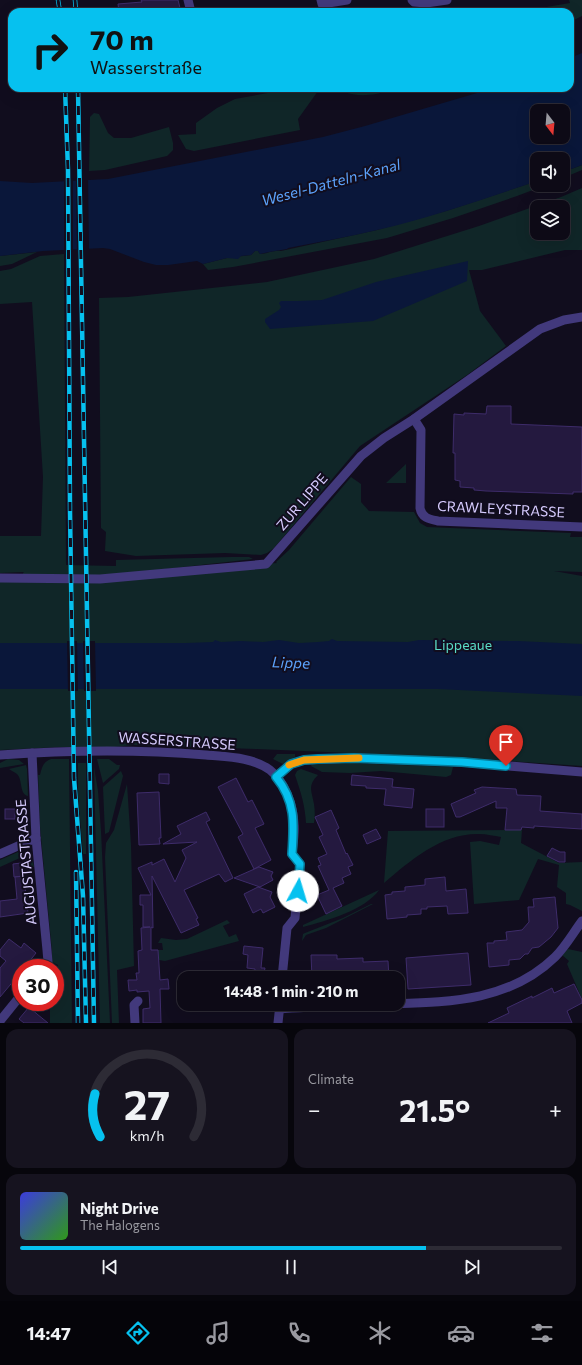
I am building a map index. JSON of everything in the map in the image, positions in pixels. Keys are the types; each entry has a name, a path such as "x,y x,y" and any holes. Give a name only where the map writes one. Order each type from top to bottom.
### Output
{"street":[{"path":"321,0 322,4 347,0"},
{"path":"412,0 414,2 426,3 447,0"},
{"name":"ZUR LIPPE","path":"0,578 100,579 266,564 361,456 384,438 540,329 564,320 582,317"},
{"name":"CRAWLEYSTRASSE","path":"414,418 421,430 422,456 420,508 424,516 438,521 582,527"},
{"name":"WASSERSTRASSE","path":"0,755 32,752 176,752 254,762 270,770 282,784 289,798 294,824 292,854 300,864 295,918 287,928 283,971"},
{"name":"AUGUSTASTRASSE","path":"32,752 36,838 48,959"},
{"path":"276,777 291,764 304,760 354,758 462,762 582,772"},
{"path":"0,854 36,838"},
{"path":"405,1003 466,1000 491,994 511,986 531,975 554,958 565,946 582,921"},
{"path":"135,1023 134,1005 138,1001"},
{"path":"0,1021 12,1006"},
{"path":"278,1023 279,1011"}],"green space":[{"path":"569,0 582,0 582,16 574,20 574,8 541,8 570,3"},
{"path":"273,92 317,92 298,119 300,130 194,151 186,149 178,135 196,134 196,123 217,108 235,99"},
{"path":"344,92 386,92 372,95 354,95"},
{"path":"94,113 99,114 108,133 114,138 131,138 169,127 173,150 167,156 105,170 89,171 90,117"},
{"path":"582,165 582,170 570,175 570,169"},
{"path":"530,183 530,191 453,218 387,238 233,267 208,270 203,264 227,258 251,255 255,251 258,251 260,254 281,251 377,230 446,211"},
{"path":"582,188 582,250 565,250 482,270 469,270 480,311 506,346 467,375 360,446 274,548 261,555 225,553 136,556 105,551 106,532 101,528 99,298 128,297 267,282 374,259 479,226 530,208 530,240 570,240 570,200 553,200"},
{"path":"37,252 12,264 0,266 0,256"},
{"name":"Lippeaue","path":"64,254 66,565 116,566 116,560 231,557 249,557 253,559 122,574 277,563 276,562 289,550 351,477 361,484 361,502 369,511 414,512 420,523 427,527 571,533 570,537 582,537 582,572 554,571 582,576 582,766 466,758 133,745 115,747 61,747 0,750 0,581 22,581 24,572 0,573 0,536 41,536 43,477 32,302 0,304 0,271 11,269 40,256"},
{"path":"406,464 406,483 386,483"},
{"path":"277,754 295,754 295,757 283,764 273,759"},
{"path":"8,759 19,760 24,764 0,768 0,763"},
{"path":"69,759 72,1023 50,1023 50,1011 64,1011 64,959 52,959 40,827 38,775 40,775 42,767 48,760"},
{"path":"97,759 109,759 117,765 120,765 119,769 103,783"},
{"path":"326,762 453,767 451,775 446,777 381,771 350,773 322,772 311,766 312,764"},
{"path":"78,763 86,763 86,854 83,854 78,795"},
{"path":"26,765 28,796 23,793 19,777 16,773 9,769"},
{"path":"94,767 98,791 101,831 110,1023 100,1023"},
{"path":"301,769 318,775 312,782 311,786 315,809 314,823 306,823 305,810 295,775 297,771"},
{"path":"121,771 123,776 109,832 105,834 103,787"},
{"path":"127,784 131,845 134,966 117,970 119,1023 112,1023 105,857 106,843 114,830"},
{"path":"522,830 521,843 559,863 582,862 582,911 566,904 566,893 557,887 559,865 538,859 519,900 474,904 470,842 480,841 499,845 501,837 488,835 465,835 440,843 416,857 384,883 388,831"},
{"path":"18,852 29,855 34,867 31,867 30,861 22,857 0,867 0,860"},
{"path":"379,890 373,897 355,909 323,922 303,927 303,925"},
{"path":"373,904 326,928 306,935 302,941 303,934 343,918"},
{"path":"227,920 230,923 223,926 229,937 236,934 239,941 165,961 159,960 158,950 163,950 162,943 158,943 161,938 176,940 187,939"},
{"path":"568,949 582,952 582,999 567,964 569,961 562,955"}],"water":[{"name":"Wesel-Datteln-Kanal","path":"582,53 582,165 570,169 570,152 530,152 530,183 438,214 397,225 260,254 258,251 255,251 251,255 241,256 238,259 227,258 203,264 197,261 156,265 103,248 43,251 0,256 0,181 32,183 108,179 323,137 480,92 574,92 574,56"},
{"path":"468,261 467,281 373,321 270,329 265,322 265,319 279,310 281,307 279,303 281,301 322,300 376,282"},
{"name":"Lippe","path":"332,639 337,641 518,641 582,644 582,696 438,689 0,689 0,643 186,643 213,642 215,640 221,642 263,642 279,640 299,643 329,641"}],"pier":[{"path":"73,178 73,251 64,252 64,179"},
{"path":"76,178 88,178 89,251 77,251"},
{"path":"67,641 77,641 78,691 68,691"},
{"path":"83,641 95,641 96,691 84,691"}],"building":[{"path":"141,0 178,0 180,8 118,8 118,4 142,2"},
{"path":"487,406 511,406 511,424 582,427 582,492 573,492 573,494 486,491 460,487 460,481 455,480 455,453 453,453 454,414 486,414"},
{"path":"159,774 169,774 169,784 159,783"},
{"path":"352,775 393,779 392,787 414,789 412,808 384,805 386,789 366,788 366,786 351,785"},
{"path":"236,778 248,802 252,800 264,824 255,828 271,860 254,869 238,837 243,834 218,787"},
{"path":"482,787 516,789 517,795 541,796 540,811 582,814 582,829 534,826 534,828 522,827 521,830 505,830 507,808 496,808 496,801 460,817 456,817 451,804 476,793 474,790"},
{"path":"159,792 160,844 139,845 137,793"},
{"path":"5,809 15,809 15,819 5,819"},
{"path":"426,809 444,809 444,827 426,827"},
{"path":"331,810 339,828 336,830 346,854 347,853 353,865 348,867 351,874 342,878 344,883 333,888 342,906 326,914 317,895 329,890 318,866 321,865 318,858 327,854 319,837 323,835 315,817"},
{"path":"206,812 210,820 206,822 233,878 225,882 219,874 184,890 198,918 196,919 199,925 181,933 152,876 153,928 151,927 151,950 158,950 160,980 168,979 169,989 160,989 161,1023 143,1023 143,1009 150,1008 149,991 129,991 128,980 137,980 136,973 139,973 138,951 142,950 141,928 150,927 143,927 143,905 140,905 140,895 151,895 138,868 152,862 152,865 164,859 175,882 186,858 182,850 197,842 163,844 181,834 177,826"},
{"path":"376,829 381,838 367,844 363,835"},
{"path":"552,848 560,852 565,852 565,862 559,862 547,856"},
{"path":"21,863 23,876 14,877 13,864"},
{"path":"259,867 273,872 271,876 273,880 260,887 234,878"},
{"path":"24,876 28,913 0,917 0,901 17,899 15,877"},
{"path":"445,877 446,891 466,889 468,913 448,914 447,906 427,907 427,909 421,909 421,914 387,919 385,895 392,894 392,892 405,891 405,887 425,885 425,879"},
{"path":"258,887 272,892 270,897 275,907 263,913 261,909 253,913 244,894"},
{"path":"555,897 558,928 551,937 539,947 532,948 528,954 525,954 520,959 509,960 509,965 489,967 487,943 507,940 506,932 522,930 529,922 528,907 534,907 533,899"},
{"path":"9,939 21,948 24,943 36,953 31,959 12,959 12,983 0,997 0,968 6,961 0,956 0,950"},
{"path":"244,946 263,948 261,968 265,968 264,971 255,971 255,969 247,968 248,955 243,954"},
{"path":"468,953 471,985 408,989 406,958"},
{"path":"311,955 337,955 337,959 363,958 363,962 388,961 389,971 312,971"},
{"path":"574,984 582,1003 567,1011 572,1023 488,1023 509,1013 507,1008 532,996 532,998 552,988 554,993"},
{"path":"26,1011 34,1011 48,1023 24,1023 19,1019"}],"railway":[{"path":"58,0 59,8"},
{"path":"75,0 76,8"},
{"path":"65,92 68,170 70,511 74,778 83,896 86,1023"},
{"path":"78,92 94,1023"},
{"path":"76,872 78,1023"}],"slow traffic":[{"path":"289,765 304,760 359,758"}],"route":[{"path":"298,891 300,864 292,854 294,824 292,811 289,798 282,784 276,777 291,764 304,760 354,758 462,762 506,766"}]}
